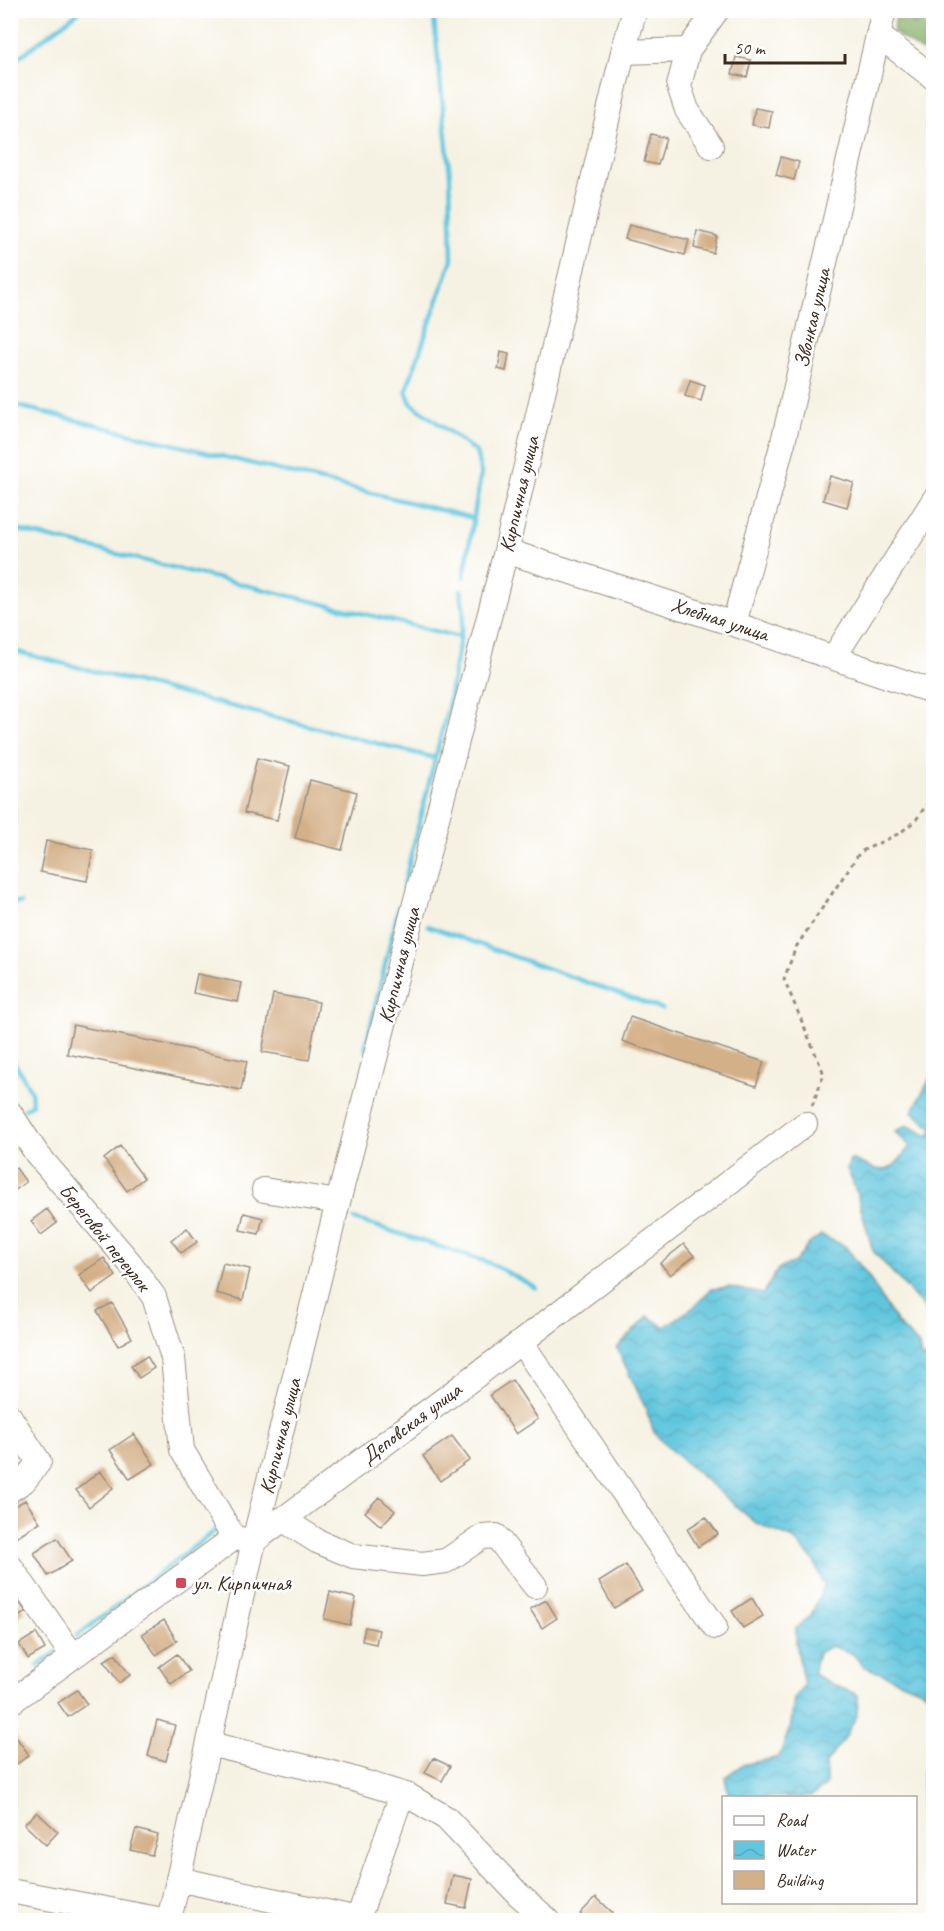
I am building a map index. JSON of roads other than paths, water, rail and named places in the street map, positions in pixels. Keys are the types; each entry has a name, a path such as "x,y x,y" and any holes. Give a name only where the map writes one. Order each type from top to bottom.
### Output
{"street":[{"name":"Кирпичная улица","path":"169,1920 209,1744 244,1539 338,1202 506,551 623,52 635,10"},
{"path":"711,147 687,110 679,86 688,50 717,10"},
{"name":"Звонкая улица","path":"734,624 783,442 884,10"},
{"path":"878,35 933,78"},
{"path":"623,52 688,50"},
{"path":"834,657 933,500"},
{"name":"Хлебная улица","path":"506,551 834,657 933,692"},
{"name":"Береговой переулок","path":"10,1113 37,1154 130,1263 154,1297 173,1358 182,1450 244,1539"},
{"name":"Деповская улица","path":"10,1703 244,1539 282,1519 521,1342 805,1124"},
{"path":"264,1190 338,1202"},
{"path":"521,1342 715,1627"},
{"path":"10,1417 39,1462 24,1481 10,1490"},
{"path":"282,1519 316,1541 353,1556 422,1564 446,1561 482,1537 496,1536 536,1586"},
{"path":"10,1566 74,1656"},
{"path":"209,1744 330,1772 409,1796 446,1818 519,1895 548,1920"},
{"path":"178,1879 358,1919 402,1794"},
{"path":"10,1891 163,1920"}],"water":[{"path":"933,1073 933,1129 912,1112"},
{"path":"907,1125 928,1136 933,1129 933,1317 873,1251 847,1168 851,1159 879,1169 890,1168 910,1146 895,1132"},
{"path":"821,1235 845,1246 868,1276 897,1323 919,1345 921,1358 933,1357 933,1697 863,1666 853,1654 831,1646 818,1653 813,1674 858,1695 857,1716 844,1739 826,1763 826,1785 811,1796 729,1796 725,1777 742,1765 779,1757 791,1725 794,1699 804,1685 796,1643 796,1628 811,1615 824,1586 814,1561 792,1538 756,1523 666,1446 654,1432 645,1407 617,1348 648,1316 664,1327 694,1307 711,1289 729,1287 763,1294 778,1269 795,1262 809,1244"},
{"path":"933,1757 934,1842 930,1842 923,1836 923,1772"}],"waterway":[{"path":"10,64 81,10"},
{"path":"433,10 450,176 452,259 406,391 411,403 476,452 481,473 464,577"},
{"path":"10,404 473,518"},
{"path":"10,528 460,637"},
{"path":"403,888 448,707 464,615 461,591"},
{"path":"10,650 435,758"},
{"path":"10,902 21,903"},
{"path":"365,1049 399,906"},
{"path":"428,926 662,1009"},
{"path":"10,1055 31,1091 32,1104 25,1109"},
{"path":"354,1219 490,1263 536,1288"},
{"path":"77,1636 220,1527"},
{"path":"38,1666 58,1651"}],"place":[{"name":"ул. Кирпичная","path":"181,1583"}]}
